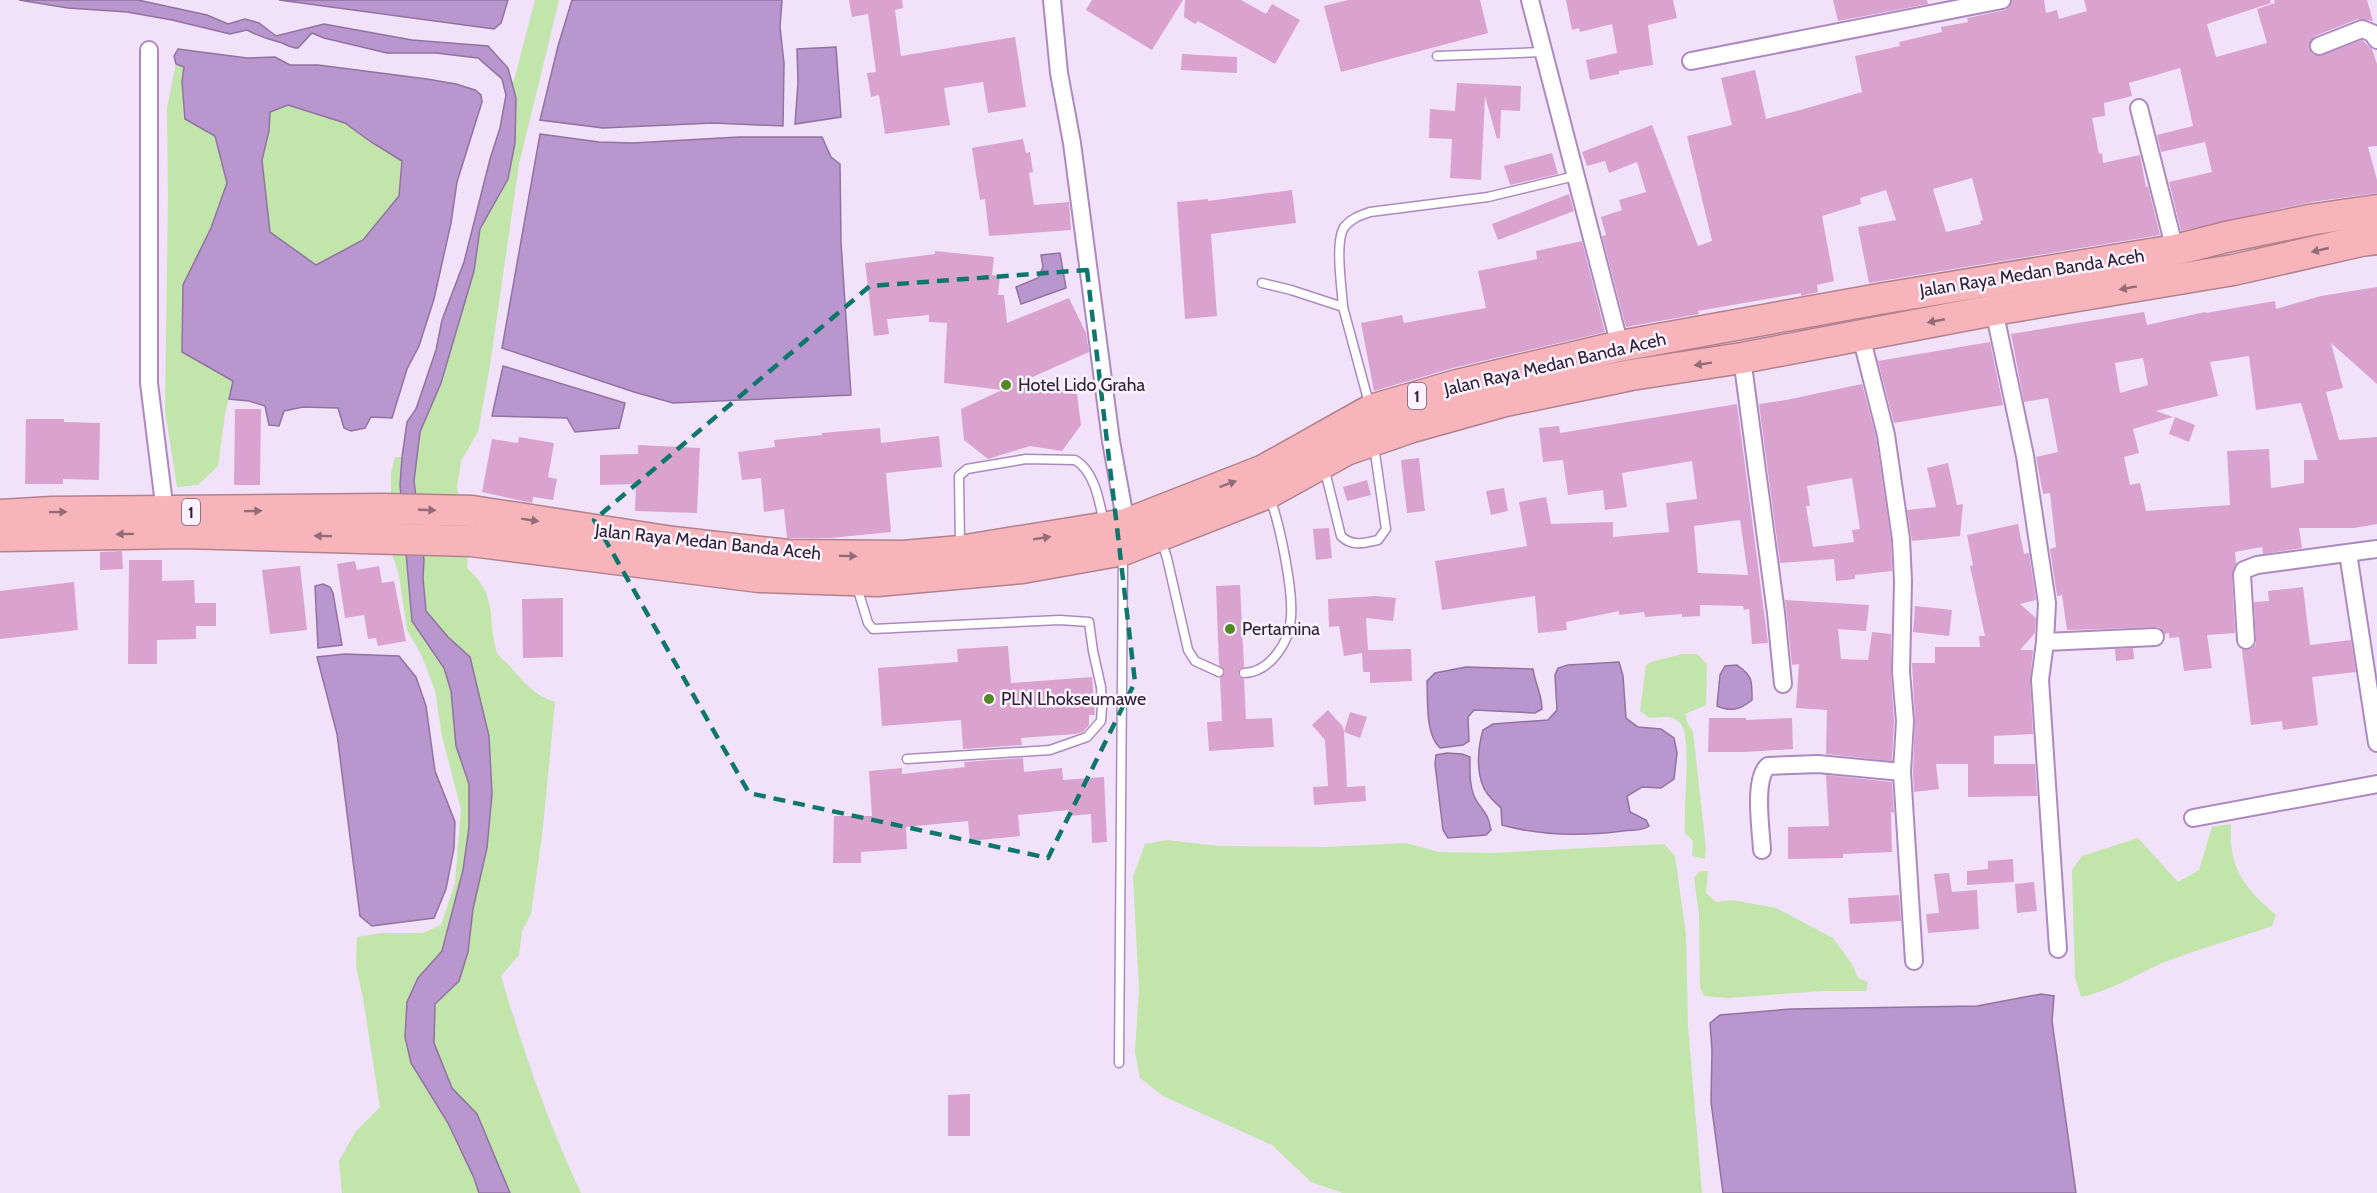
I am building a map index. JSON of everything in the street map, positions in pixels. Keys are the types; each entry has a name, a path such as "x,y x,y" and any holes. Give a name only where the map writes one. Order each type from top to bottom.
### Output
{"highway":[{"name":"Jalan Raya Medan Banda Aceh","path":"1118,534 1160,536 1266,482 1371,410 1457,385 1620,346 1901,295 2175,250 2282,226 2377,210"},
{"name":"Jalan Raya Medan Banda Aceh","path":"0,515 52,512 165,512 382,523 471,540 673,554 903,556 1022,568 1323,463 1346,450 1373,440 1505,401 1631,375 1742,358 1994,310 2233,270 2377,239"},
{"name":"Jalan Raya Medan Banda Aceh","path":"0,536 183,533 382,523 472,511 673,554 759,577 877,581 961,563"}],"street":[{"path":"1052,0 1059,73 1072,143 1111,441 1118,534"},
{"path":"1530,0 1620,346"},
{"path":"1691,61 1952,5 2002,0"},
{"path":"2319,46 2362,29 2372,33 2377,40"},
{"path":"149,50 149,383 165,512"},
{"path":"2139,108 2175,250"},
{"path":"1994,310 2025,456 2047,603 2040,680 2058,949"},
{"path":"1861,336 1889,447 1901,539 1903,581 1901,672 1905,721 1902,771 1914,962"},
{"path":"1742,358 1776,613 1783,684"},
{"path":"2246,640 2242,575 2244,570 2257,566 2377,549"},
{"path":"2348,553 2377,743"},
{"path":"2045,642 2155,637"},
{"path":"1762,850 1759,786 1768,766 1818,764 1902,771"},
{"path":"2193,818 2377,784"}],"lane":[{"path":"1437,56 1543,52"},
{"path":"1371,410 1343,307 1341,232 1355,217 1370,212 1488,197 1575,176"},
{"path":"1262,283 1343,307"},
{"path":"1323,463 1341,536 1347,542 1357,544 1378,540 1386,529 1373,440"},
{"path":"961,563 959,476 967,470 1026,459 1075,460 1084,466 1118,534 1119,1063"},
{"path":"1244,673 1259,670 1269,663 1285,638 1291,621 1291,603 1283,553 1266,482"},
{"path":"1160,536 1188,650 1195,661 1219,672"},
{"path":"855,579 868,623 873,629 1060,620 1089,622 1100,678 1102,706 1101,721 1087,737 1050,750 907,759"}],"highlighted area":[{"path":"1087,270 1135,682 1048,858 749,793 594,520 870,286"}],"green space":[{"path":"535,0 559,0 519,164 478,432 461,461 457,487 468,552 467,568 477,578 487,597 497,652 529,687 540,696 555,702 543,827 531,914 522,931 519,955 501,976 537,1086 581,1193 510,1193 477,1114 452,1088 434,1043 435,1004 459,981 468,952 473,909 487,848 492,794 489,736 470,657 448,637 426,611 424,560 414,481 419,432 441,383 474,271 480,229 508,179 515,143 516,98 512,83"},
{"path":"176,64 184,66 182,82 215,136 227,183 211,228 182,351 233,381 225,414 218,466 198,485 177,487 165,410 167,108"},
{"path":"288,105 345,123 402,161 399,196 363,240 316,265 270,232 262,160 269,131 270,112"},
{"path":"395,457 402,457 400,485 412,621 444,668 451,691 456,746 469,784 469,827 463,870 442,952 418,978 407,1002 405,1037 411,1063 448,1123 479,1193 342,1193 339,1161 356,1131 380,1107 356,965 357,937 382,933 423,933 441,925 455,883 461,809 442,736 435,690 421,654 407,630 399,575 391,551 391,473"},
{"path":"1681,654 1697,654 1707,664 1706,705 1685,714 1693,732 1706,849 1705,859 1692,856 1693,841 1685,833 1687,759 1681,724 1670,717 1650,718 1640,711 1646,665"},
{"path":"2231,824 2232,853 2235,865 2247,886 2276,915 2272,926 2162,963 2113,987 2081,997 2075,977 2072,870 2082,856 2138,838 2178,882 2199,870 2212,827"},
{"path":"1167,840 1219,846 1325,847 1406,843 1439,852 1492,853 1664,844 1675,856 1686,935 1688,1026 1702,1193 1343,1193 1311,1182 1272,1145 1163,1096 1140,1078 1135,1052 1139,989 1133,877 1145,844"},
{"path":"1708,871 1706,893 1716,902 1732,900 1776,908 1833,938 1852,964 1858,978 1868,982 1866,991 1823,991 1727,998 1704,996 1700,987 1699,914 1694,878 1699,872"}],"shaded area":[{"path":"19,0 138,0 207,15 228,24 245,19 259,23 276,36 324,24 412,40 488,46 508,68 516,98 515,143 508,179 480,229 474,271 441,383 420,432 414,481 424,560 426,611 448,637 470,657 489,736 492,794 487,848 473,909 468,952 459,981 435,1004 434,1043 452,1088 477,1114 510,1193 479,1193 448,1123 411,1063 405,1037 407,1002 418,978 442,951 463,870 469,827 469,784 456,746 451,691 444,668 412,621 400,485 407,422 416,409 436,350 442,320 464,262 500,128 506,95 502,79 478,58 436,53 387,53 312,33 298,48 295,48 247,30 230,34 127,12 68,8"},
{"path":"279,0 508,0 501,23 494,29"},
{"path":"572,0 782,0 780,27 784,63 783,126 713,123 603,128 540,120"},
{"path":"836,47 841,117 795,124 798,83 797,49"},
{"path":"178,49 247,58 275,57 290,65 318,65 456,84 475,90 481,95 482,102 457,182 451,223 434,299 419,346 407,369 392,418 371,417 365,428 351,431 344,428 338,408 303,407 284,411 279,426 269,425 265,406 249,401 229,399 233,381 182,352 183,285 211,228 227,183 215,136 185,119 182,82 184,67 176,64 174,56","holes":["288,105 345,123 402,161 399,196 363,240 316,265 270,232 262,160 269,131 270,112"]},
{"path":"540,134 599,142 633,143 739,137 822,137 831,157 840,164 841,242 851,395 673,403 502,348"},
{"path":"1060,253 1066,288 1021,304 1016,287 1038,278 1043,267 1041,255"},
{"path":"503,366 625,403 619,428 575,432 567,418 492,416"},
{"path":"323,584 330,587 333,593 342,645 318,648 315,586"},
{"path":"345,654 399,656 416,677 426,706 435,771 455,822 454,848 446,889 434,918 372,926 360,916 337,734 317,657"},
{"path":"1619,662 1623,676 1626,718 1638,727 1661,729 1674,738 1677,753 1674,779 1661,788 1642,787 1627,796 1630,812 1646,820 1649,826 1640,830 1577,834 1547,833 1502,825 1501,808 1486,792 1479,772 1479,751 1483,730 1493,724 1548,720 1557,710 1555,675 1558,668 1568,665"},
{"path":"1737,665 1746,672 1750,679 1752,700 1735,709 1717,706 1720,675 1725,666"},
{"path":"1466,667 1533,669 1542,709 1535,713 1474,710 1468,717 1469,741 1463,745 1440,748 1435,742 1430,726 1427,681 1435,673"},
{"path":"1447,753 1470,757 1472,791 1490,823 1491,830 1486,835 1448,838 1443,830 1435,764 1436,755"},
{"path":"2041,994 2054,996 2052,1021 2076,1193 1723,1193 1711,1102 1710,1023 1720,1015 1791,1009 1977,1006"}],"building":[{"path":"849,0 902,0 903,8 895,10 901,56 1015,37 1026,107 988,113 983,82 944,88 950,125 885,134 879,95 871,97 867,73 876,72 868,14 852,17"},
{"path":"1092,0 1183,0 1152,50 1086,10"},
{"path":"1185,0 1241,0 1266,14 1272,4 1300,20 1275,64 1198,21 1195,24 1184,17"},
{"path":"1348,0 1480,0 1488,33 1341,72 1324,6"},
{"path":"1566,0 1673,0 1677,18 1648,25 1653,65 1619,71 1619,74 1590,80 1586,60 1617,53 1612,24 1580,32 1579,28 1572,30"},
{"path":"1833,0 1927,0 1928,4 1838,21"},
{"path":"2012,0 2044,0 2046,13 2057,10 2059,19 2087,11 2084,0 2270,0 2271,3 2207,24 2216,57 2267,43 2257,9 2275,3 2274,0 2367,0 2373,21 2358,19 2315,36 2309,45 2312,54 2318,56 2362,40 2372,49 2377,64 2377,146 2368,147 2377,180 2377,193 2312,202 2181,231 2169,182 2212,172 2205,142 2161,152 2157,135 2193,126 2180,68 2129,83 2132,96 2104,103 2105,116 2092,118 2103,163 2140,155 2146,187 2148,186 2160,235 1869,283 1858,227 1896,220 1886,190 1860,198 1861,204 1822,216 1834,281 1817,285 1818,292 1698,311 1699,314 1626,327 1602,236 1606,235 1601,217 1622,210 1619,200 1646,192 1637,162 1609,173 1605,161 1587,166 1582,152 1652,125 1698,246 1712,241 1687,136 1732,125 1721,78 1755,70 1766,119 1862,92 1855,56 1900,46 1899,42 1942,32 1941,27 1968,22 1967,18 2005,10","holes":["1972,178 1983,220 1980,221 1981,224 1946,232 1933,189"]},
{"path":"1182,54 1237,57 1237,73 1181,70"},
{"path":"1457,83 1521,86 1520,111 1501,110 1500,138 1497,139 1485,96 1481,180 1450,178 1452,139 1429,138 1430,109 1455,111"},
{"path":"1023,139 1026,153 1030,152 1033,172 1029,173 1034,205 1069,202 1071,230 989,236 985,199 980,200 972,148"},
{"path":"1552,153 1558,174 1510,185 1504,166"},
{"path":"1292,190 1296,223 1211,234 1217,316 1185,319 1177,202 1208,199 1208,201"},
{"path":"1569,194 1574,211 1498,240 1492,224"},
{"path":"1582,241 1605,332 1453,368 1374,391 1361,323 1402,315 1404,323 1486,308 1478,271 1537,259 1536,251"},
{"path":"935,251 994,257 992,275 1000,276 998,295 1004,295 1007,323 1069,298 1086,333 1089,352 1021,382 1077,394 1081,425 1062,451 1030,446 988,459 964,440 961,409 1002,390 944,383 947,323 929,322 929,315 887,319 889,334 874,336 865,263 935,254"},
{"path":"2377,287 2377,384 2331,343 2343,388 2326,392 2339,440 2377,437 2377,524 2354,528 2299,528 2302,548 2263,554 2262,547 2235,552 2236,564 2232,576 2235,633 2207,635 2212,668 2184,671 2179,637 2169,638 2169,633 2165,634 2159,627 2067,630 2062,595 2057,596 2050,549 2056,547 2050,493 2043,494 2036,457 2058,452 2048,398 2024,402 2011,334 2144,312 2147,325 2205,312 2275,301 2276,309 2321,296","holes":["2249,356 2256,410 2301,403 2318,460 2304,460 2304,483 2271,488 2269,449 2227,451 2230,505 2146,511 2140,483 2130,485 2124,457 2139,453 2133,429 2173,417 2156,411 2218,396 2210,362","2143,358 2148,385 2120,393 2115,363"]},
{"path":"1990,342 2003,405 1894,423 1878,361"},
{"path":"1862,384 1876,437 1891,540 1892,571 1855,575 1855,579 1836,581 1834,559 1780,563 1759,404","holes":["1852,478 1860,529 1852,530 1854,542 1813,547 1806,506 1810,506 1807,486"]},
{"path":"1737,404 1768,643 1752,644 1749,609 1744,610 1743,606 1700,605 1700,616 1682,617 1682,614 1645,617 1644,612 1619,615 1619,611 1566,622 1567,630 1538,633 1535,596 1442,610 1435,561 1527,546 1519,502 1546,497 1551,524 1613,522 1613,537 1669,532 1666,503 1697,499 1692,461 1622,473 1627,507 1605,510 1603,490 1568,495 1563,460 1543,462 1539,428 1559,426 1560,433","holes":["1740,520 1748,575 1698,573 1694,526"]},
{"path":"235,409 261,409 260,485 234,485"},
{"path":"2175,417 2195,425 2189,442 2169,434"},
{"path":"26,419 64,419 64,422 100,423 99,480 63,479 63,484 25,484"},
{"path":"880,428 881,443 939,436 942,467 886,473 891,532 831,538 787,538 784,509 764,512 761,478 742,480 738,452 775,447 774,440"},
{"path":"519,437 554,443 548,477 557,479 553,500 533,497 532,503 482,492 492,439 518,443"},
{"path":"638,445 700,448 697,513 635,511 636,484 600,485 600,455 638,454"},
{"path":"1419,458 1425,511 1407,513 1401,460"},
{"path":"1948,463 1957,505 1963,504 1960,536 1912,541 1907,510 1936,507 1927,468"},
{"path":"1367,480 1371,495 1347,501 1343,487"},
{"path":"1504,488 1508,511 1491,515 1486,491"},
{"path":"2018,524 2024,554 2029,553 2036,600 2020,604 2036,618 2035,633 2020,650 2033,650 2030,680 2033,734 1994,736 1994,764 2035,764 2037,796 1968,797 1968,764 1936,764 1939,789 1914,792 1915,720 1912,663 1935,663 1935,647 1980,647 1979,636 1985,636 1970,566 1973,565 1967,535"},
{"path":"1329,528 1332,558 1316,560 1313,529"},
{"path":"122,551 123,569 100,570 100,552"},
{"path":"129,560 162,560 162,581 194,580 195,603 216,603 216,626 196,626 196,639 157,640 157,664 128,664"},
{"path":"355,561 357,570 379,566 382,583 394,581 406,641 378,646 376,638 368,639 364,615 345,618 337,564"},
{"path":"300,566 307,630 270,634 262,570"},
{"path":"74,582 78,630 0,639 0,591"},
{"path":"1240,585 1244,667 1238,674 1244,679 1246,719 1272,718 1274,747 1209,751 1207,722 1222,721 1220,678 1225,672 1219,665 1216,586"},
{"path":"2303,587 2310,645 2351,640 2356,672 2312,677 2318,725 2283,730 2282,721 2251,725 2242,650 2251,649 2256,644 2254,602 2269,601 2268,591"},
{"path":"1376,596 1396,598 1393,621 1366,618 1368,650 1411,649 1412,681 1370,683 1370,672 1363,672 1362,653 1344,656 1339,626 1329,627 1328,599"},
{"path":"563,598 563,657 523,658 522,599"},
{"path":"1785,600 1869,605 1866,631 1838,629 1841,659 1868,660 1872,632 1891,634 1894,721 1892,761 1826,754 1827,710 1796,708 1799,664 1792,665"},
{"path":"1915,606 1952,610 1949,636 1913,632"},
{"name":"PLN Lhokseumawe","path":"1008,646 1011,683 1092,677 1095,715 1089,715 1089,725 1083,732 1021,738 1022,745 963,749 961,720 882,726 878,668 958,662 957,649"},
{"path":"2133,648 2134,659 2116,661 2115,649"},
{"path":"1328,710 1343,727 1347,787 1365,786 1366,801 1314,805 1313,787 1328,786 1325,740 1312,725"},
{"path":"1350,712 1367,717 1360,738 1344,732"},
{"path":"1709,718 1746,718 1746,720 1792,718 1793,749 1708,752"},
{"path":"1023,758 1024,772 1062,768 1063,780 1104,777 1107,842 1092,843 1091,814 1069,816 1069,810 1018,815 1020,836 970,841 968,821 906,827 907,849 861,852 861,863 833,863 834,816 872,816 869,771 902,768 902,774 965,767 964,762"},
{"path":"1826,775 1892,782 1894,813 1891,812 1892,852 1843,854 1843,858 1788,859 1788,827 1829,826"},
{"path":"2013,859 2014,882 1967,885 1967,871 1988,869 1988,861"},
{"path":"1949,873 1952,892 1977,890 1979,929 1928,933 1926,914 1939,913 1934,874"},
{"path":"2034,882 2037,911 2017,913 2015,884"},
{"path":"1899,895 1901,921 1850,924 1848,898"},
{"path":"970,1094 970,1136 948,1136 948,1095"}],"place":[{"name":"Hotel Lido Graha","path":"1006,385"},
{"name":"Pertamina","path":"1230,629"},
{"name":"PLN Lhokseumawe","path":"989,699"}]}
